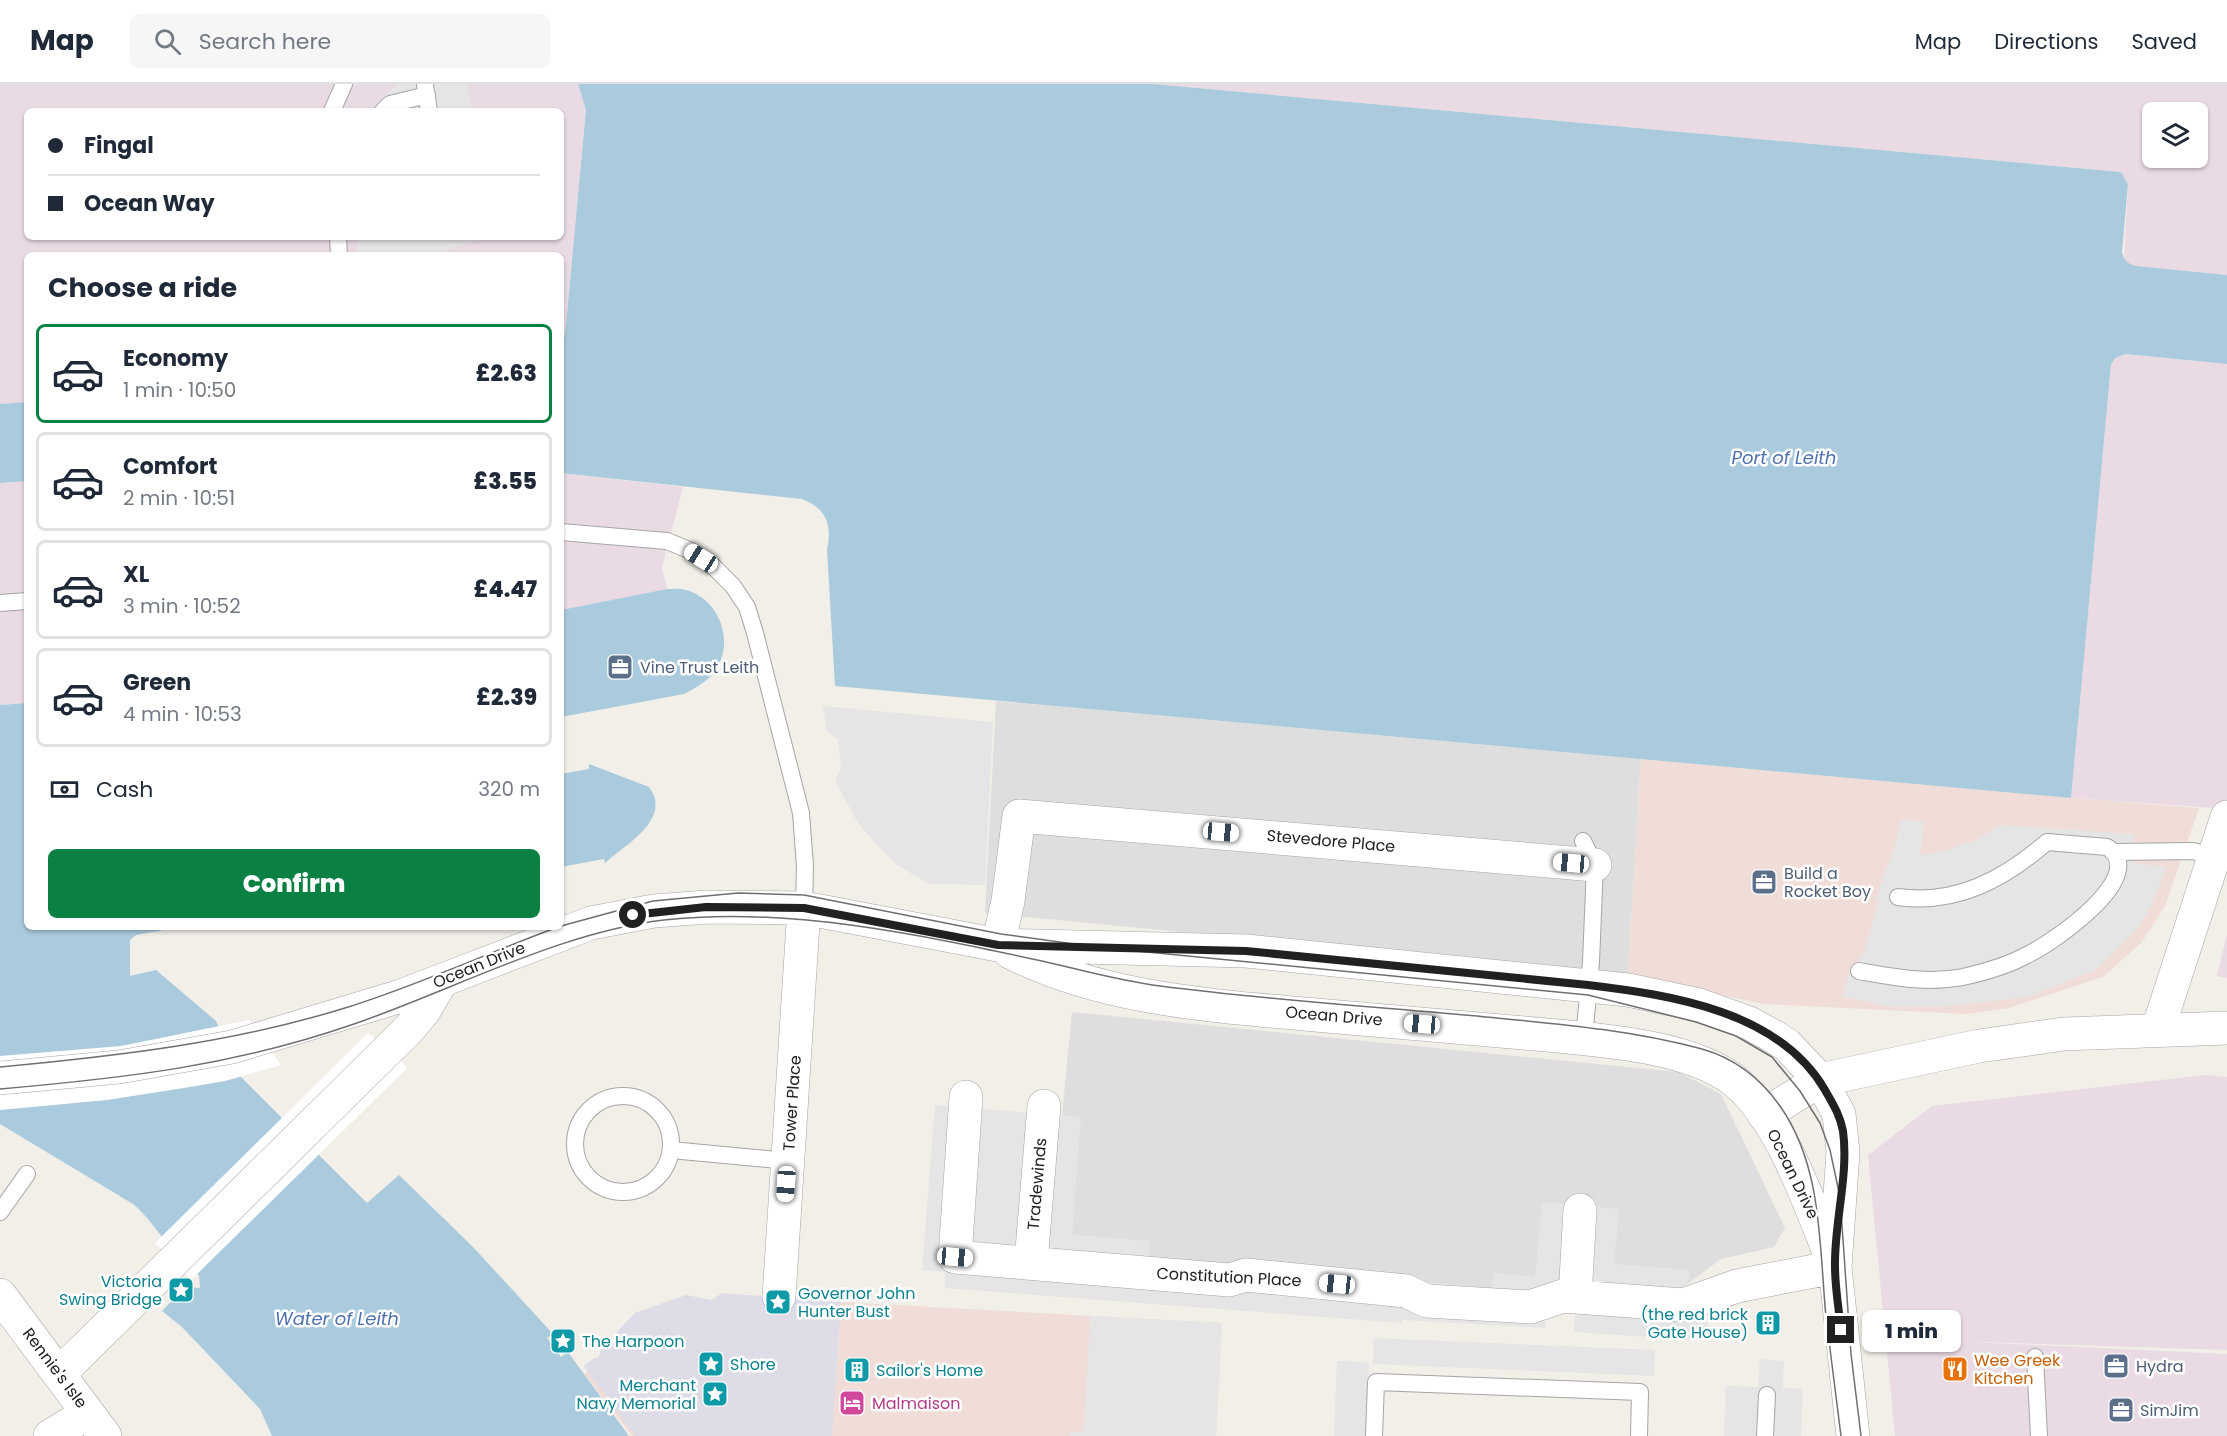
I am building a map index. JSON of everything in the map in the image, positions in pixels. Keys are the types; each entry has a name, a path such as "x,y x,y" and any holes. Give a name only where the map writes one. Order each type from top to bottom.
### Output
{"street":[{"name":"Stevedore Place","path":"998,945 1008,901 1019,816 1589,853"},
{"path":"2158,1029 2216,857 2227,817"},
{"name":"Ocean Drive","path":"0,1078 119,1067 200,1054 263,1040 441,982 531,944 591,923 654,911 706,907 804,908 998,945 1246,951 1588,985 1628,990 1699,1005 1749,1023 1786,1045 1820,1080 1839,1113 1843,1152 1834,1267"},
{"name":"Tower Place","path":"779,1297 804,908"},
{"name":"Ocean Drive","path":"998,945 1033,963 1126,993 1239,1008 1584,1039 1642,1047 1707,1063 1737,1083 1764,1115 1795,1171 1834,1267"},
{"path":"58,1374 390,1048 424,1011 441,982"},
{"path":"1820,1080 1979,1046 2064,1034 2227,1028"},
{"name":"Ocean Drive","path":"1764,1115 1820,1080"},
{"name":"Constitution Place","path":"966,1097 955,1257 1229,1280 1246,1275 1406,1291 1427,1301 1530,1307 1563,1296 1683,1305 1737,1286 1834,1267"},
{"name":"Tradewinds","path":"1031,1262 1044,1106"},
{"path":"1575,1297 1580,1210"},
{"path":"1834,1267 1853,1436"},
{"name":"Rennie's Isle","path":"0,1295 97,1425 50,1436"}],"lane":[{"path":"333,108 344,84"},
{"path":"386,108 390,104 427,97"},
{"path":"564,532 667,541 714,567 738,593 747,607 801,813 805,866 804,908"},
{"path":"0,603 24,601"},
{"path":"1898,897 1930,898 1972,890 2014,869 2047,842 2107,847 2115,852 2193,851 2216,857"},
{"path":"1859,971 1899,979 1939,981 2008,965 2049,944 2096,905 2116,875 2118,860 2115,852"},
{"path":"1584,1039 1588,985 1589,853"},
{"path":"623,1096 639,1098 653,1106 667,1126 671,1150 667,1165 658,1178 631,1191 615,1191 601,1186 589,1177 580,1165 575,1150 576,1135 582,1120 592,1107 607,1099 623,1096"},
{"path":"671,1150 788,1161"},
{"path":"0,1212 27,1174"},
{"path":"2035,1357 2039,1436"},
{"path":"1374,1436 1376,1382 1640,1392 1639,1436"},
{"path":"1765,1436 1767,1395"}],"shaded area":[{"path":"0,84 578,84 586,110 564,338 564,252 24,252 24,402 0,404"},
{"path":"399,84 467,84 472,108 375,108 391,89"},
{"path":"1153,84 2227,84 2227,275 2129,265 2124,260 2128,184 2121,172"},
{"path":"356,240 480,240 440,252 358,252"},
{"path":"2122,354 2227,364 2227,809 2071,798 2111,365 2115,358"},
{"path":"564,473 683,487 662,567 667,589 564,609"},
{"path":"24,481 24,703 0,705 0,483"},
{"path":"996,701 1641,759 1628,975 985,913"},
{"path":"823,706 993,722 985,885 929,884 897,865 880,848 858,823 835,781 841,769 838,739 827,731"},
{"path":"1641,759 2199,808 2166,904 2142,942 2103,977 2009,1008 1967,1014 1763,1004 1628,975"},
{"path":"1901,819 1924,822 1920,855 1941,852 1976,840 1999,825 2133,834 2134,863 2166,867 2152,906 2133,934 2096,970 2028,997 1940,1007 1892,1007 1843,997 1847,979 1864,952 1879,900 1876,898 1896,843"},
{"path":"2227,934 2227,978 2217,976"},
{"path":"1072,1012 1678,1072 1721,1094 1785,1228 1774,1247 1721,1259 1686,1285 1581,1278 1525,1291 1049,1251"},
{"path":"2205,1075 2227,1077 2227,1350 1950,1341 2227,1354 2227,1436 1895,1436 1868,1155 1932,1106"},
{"path":"935,1105 1081,1117 1072,1235 1150,1241 1147,1282 1546,1316 1545,1328 1403,1320 1402,1323 945,1288 945,1272 922,1270"},
{"path":"1542,1202 1619,1209 1614,1264 1690,1270 1687,1289 1559,1278 1535,1296 1491,1294 1493,1273 1535,1277"},
{"name":"Shore","path":"722,1293 841,1302 832,1436 635,1436 584,1366 599,1357 601,1349 614,1342 614,1335 635,1313 686,1295 712,1300"},
{"path":"841,1302 1222,1323 1216,1436 632,1436 584,1374 659,1320"},
{"path":"1575,1309 1704,1318 1713,1335 1693,1340 1574,1332"},
{"path":"1090,1316 1222,1323 1216,1436 1070,1436 1070,1432 1084,1432"},
{"path":"1374,1338 1655,1350 1654,1376 1373,1364"},
{"path":"1760,1359 1784,1361 1783,1388 1803,1389 1801,1436 1724,1436 1726,1386 1758,1387"},
{"path":"1337,1361 1369,1362 1366,1436 1334,1436"}],"water":[{"name":"Port of Leith","path":"578,84 1153,84 2121,172 2128,184 2122,252 2126,262 2137,266 2227,275 2227,364 2125,354 2115,358 2111,365 2071,798 835,686 827,549 829,532 822,512 810,502 802,499 564,473 564,338 586,110"},
{"path":"24,402 24,481 0,483 0,404"},
{"path":"667,589 684,589 698,595 716,613 724,636 721,661 711,676 684,694 564,716 564,609"},
{"name":"Water of Leith","path":"24,703 24,930 164,930 136,935 130,940 130,976 156,970 216,1021 241,1077 367,1203 399,1175 473,1247 553,1334 547,1338 561,1357 568,1352 629,1436 272,1436 260,1409 182,1327 162,1311 186,1287 200,1288 199,1275 180,1259 150,1221 133,1204 0,1124 0,705"},
{"path":"589,764 649,787 655,799 655,810 644,830 605,863 604,859 564,866 564,773 589,769"}],"pier":[{"path":"249,1020 281,1065 225,1081 184,1088 107,1100 0,1110 0,1056 121,1046"},
{"name":"Victoria Swing Bridge","path":"368,1033 399,1057 407,1068 191,1280 155,1243"}],"tram line":[{"path":"564,925 653,901 738,893 804,895 1001,934 1096,947 1588,995 1696,1022 1736,1036 1772,1057 1800,1091 1820,1123 1830,1150 1840,1197 1851,1354 1861,1436"},
{"path":"0,1089 135,1075 265,1050 354,1024 546,949 586,937 664,920 711,917 806,920 902,933 1160,986 1541,1022 1595,1028 1676,1042 1714,1053 1746,1071 1773,1096 1794,1130 1812,1181 1817,1208 1826,1317 1841,1436"},
{"path":"0,1067 174,1047 303,1020 399,990 550,930"}],"place":[{"name":"Vine Trust Leith","path":"620,667"},
{"name":"Build a Rocket Boy","path":"1764,882"},
{"name":"Victoria Swing Bridge","path":"181,1290"},
{"name":"Governor John Hunter Bust","path":"778,1302"},
{"name":"(the red brick Gate House)","path":"1768,1323"},
{"name":"The Harpoon","path":"563,1341"},
{"name":"Shore","path":"711,1364"},
{"name":"Hydra","path":"2116,1366"},
{"name":"Wee Greek Kitchen","path":"1955,1369"},
{"name":"Sailor's Home","path":"857,1370"},
{"name":"Merchant Navy Memorial","path":"715,1394"},
{"name":"Malmaison","path":"852,1403"},
{"name":"SimJim","path":"2121,1410"}],"route":[{"path":"633,915 706,907 804,908 998,945 1246,951 1588,985 1628,990 1699,1005 1749,1023 1786,1045 1820,1080 1839,1113 1843,1132 1843,1152 1834,1267 1841,1330"}]}
